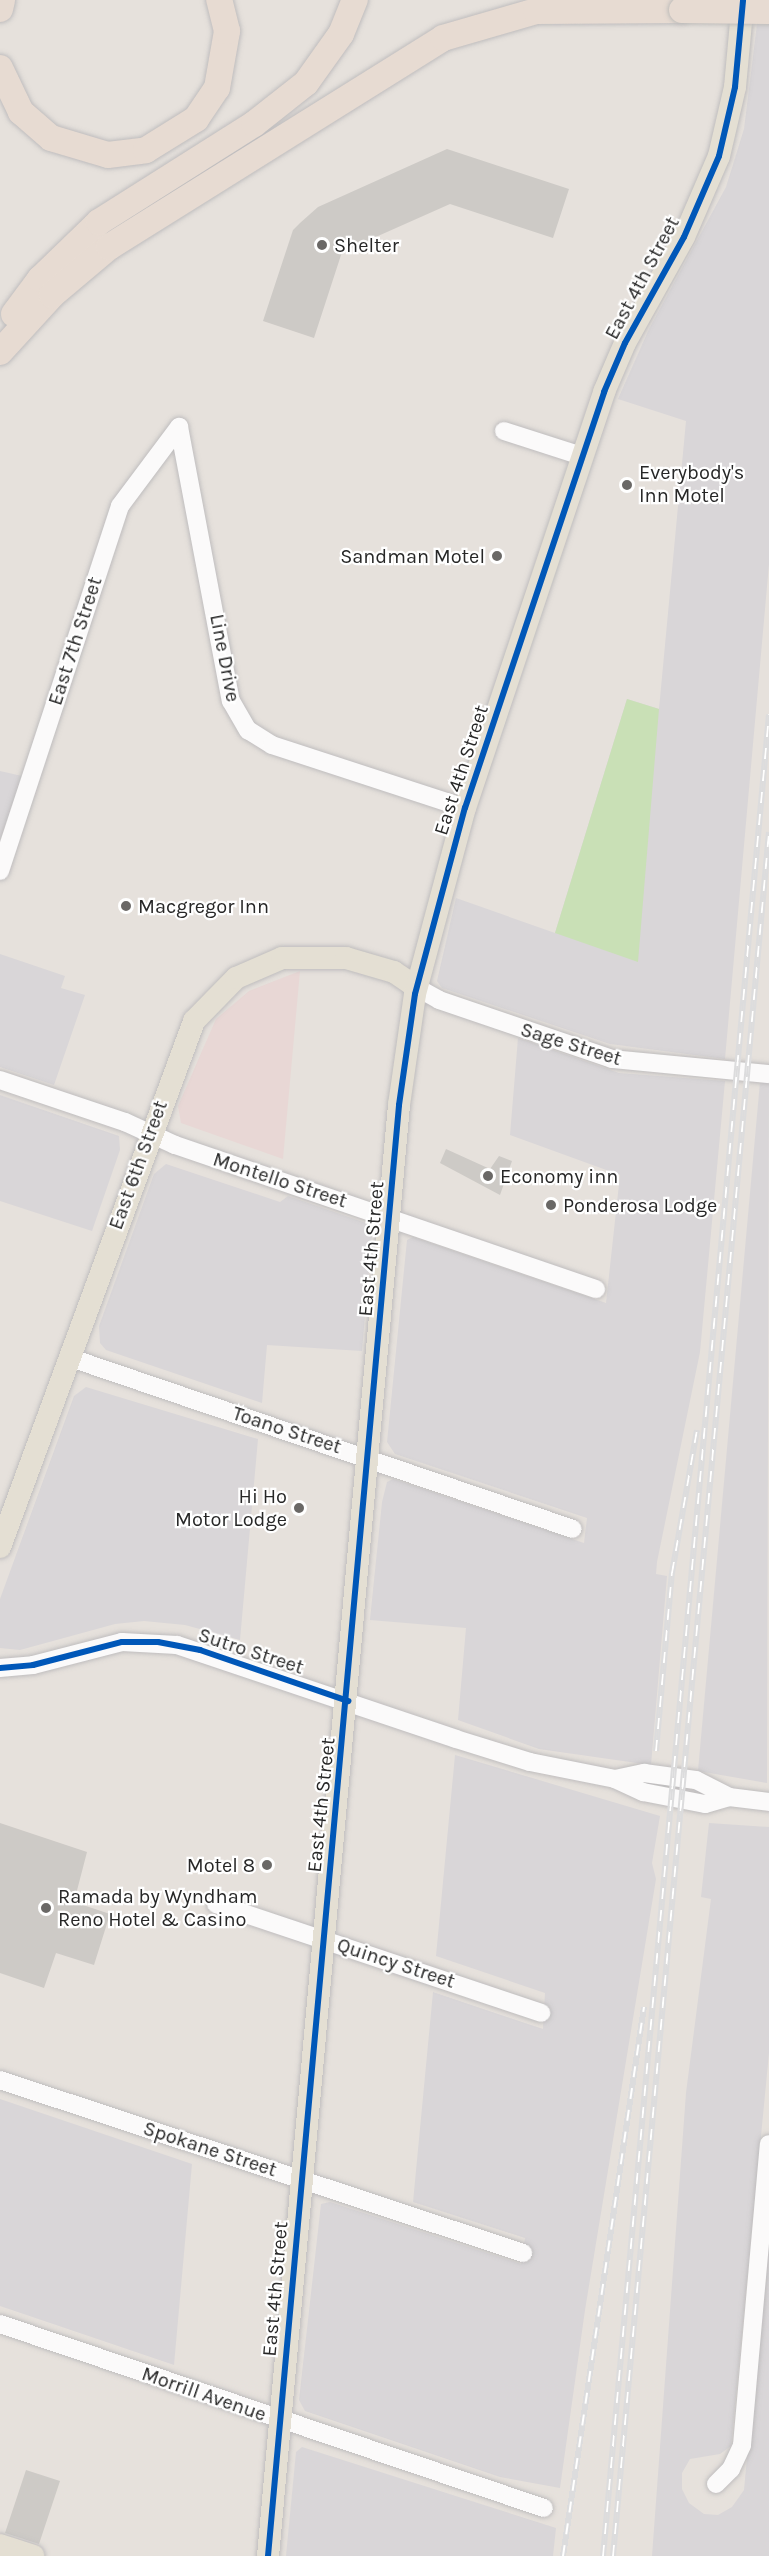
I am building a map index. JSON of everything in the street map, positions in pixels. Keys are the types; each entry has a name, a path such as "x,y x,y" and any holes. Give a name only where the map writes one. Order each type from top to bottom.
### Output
{"highway":[{"path":"0,9 2,0"},
{"path":"0,68 21,112 51,138 108,155 146,150 189,125 217,88 227,31 219,0"},
{"path":"0,334 40,279 99,222 254,124 306,83 330,51 355,0"},
{"path":"0,352 52,295 109,247 443,38 489,21 536,11 769,11"}],"main road":[{"name":"East 4th Street","path":"268,2556 323,1939 348,1701 399,1105 416,987 465,808 582,456 625,343 684,237 719,156 735,87 743,0"},
{"name":"East 6th Street","path":"0,1547 150,1134 194,1022 239,976 282,958 323,955 394,972 416,987"},
{"path":"0,2545 33,2556"}],"street":[{"name":"Line Drive","path":"179,427 231,701 248,730 272,745 465,808"},
{"name":"East 7th Street","path":"0,871 120,506 179,427"},
{"path":"504,431 582,456"},
{"name":"Sage Street","path":"416,987 439,1000 612,1059 769,1074"},
{"name":"Montello Street","path":"0,1080 596,1289"},
{"name":"Toano Street","path":"68,1357 368,1457 573,1529"},
{"name":"Sutro Street","path":"0,1668 33,1665 112,1644 158,1641 200,1650 530,1762 615,1779 644,1773 696,1780 729,1797 769,1802"},
{"name":"Quincy Street","path":"216,1904 542,2013"},
{"name":"Spokane Street","path":"0,2080 523,2253"},
{"path":"716,2484 731,2469 742,2445 769,2144"},
{"name":"Morrill Avenue","path":"0,2324 280,2421 544,2508"},
{"path":"0,2554 5,2556"}],"shaded area":[{"path":"760,0 769,0 769,564 725,1059 610,1044 442,988 437,981 456,898 555,933 627,699 659,709 686,421 618,399 649,329 726,187 744,129"},
{"path":"0,771 22,776 0,840"},
{"path":"0,954 65,976 61,988 85,995 54,1085 0,1067"},
{"path":"300,971 283,1159 181,1123 178,1106 216,1019 249,991"},
{"path":"518,1038 619,1073 725,1081 700,1352 657,1562 656,1574 667,1576 651,1765 539,1749 458,1720 466,1628 370,1620 382,1502 387,1482 393,1479 584,1543 587,1518 395,1454 387,1442 407,1240 413,1237 606,1303 620,1175 510,1135"},
{"path":"760,1082 769,1083 767,1783 698,1771"},
{"path":"0,1095 119,1136 120,1150 92,1231 0,1201"},
{"path":"166,1164 280,1202 288,1196 366,1223 372,1233 362,1351 267,1345 262,1403 106,1350 100,1343 99,1326 154,1174"},
{"path":"86,1387 258,1439 240,1640 185,1625 144,1621 115,1624 20,1650 0,1648 0,1599 74,1396"},
{"path":"455,1755 660,1816 652,1863 656,1879 585,2310 560,2488 500,2477 305,2411 299,2400 321,2204 330,2202 521,2264 525,2238 413,2202 433,1992 543,2029 545,1993 436,1956"},
{"path":"709,1823 769,1827 769,2053 731,2446 720,2454 690,2459 682,2473 682,2489 689,2503 704,2514 718,2515 732,2507 744,2490 769,2223 769,2556 652,2556 686,2093 711,1899 701,1897"},
{"path":"0,2099 192,2164 174,2365 0,2306"},
{"path":"302,2447 556,2528 553,2556 286,2556 296,2452"}],"green space":[{"path":"627,699 659,709 638,962 555,933"}],"building":[{"name":"Shelter","path":"447,149 569,189 553,238 450,204 342,252 314,338 263,321 293,230 300,223 318,207"},
{"name":"Economy inn","path":"446,1149 490,1169 499,1156 512,1161 500,1195 440,1163"},
{"name":"Ramada by Wyndham Reno Hotel & Casino","path":"0,1823 87,1852 74,1902 110,1914 94,1965 56,1953 44,1988 0,1973"},
{"path":"26,2470 60,2481 39,2544 5,2533"}],"railway":[{"path":"603,2556 769,714"},
{"path":"613,2556 769,832"},
{"path":"656,1751 672,1573 697,1430"},
{"path":"563,2556 644,2007"}],"cycle path":[{"path":"268,2556 399,1105 415,994 465,808 604,392 625,343 684,237 719,156 735,87 743,0"},
{"path":"0,1668 33,1665 122,1642 158,1642 200,1650 348,1701"}],"place":[{"name":"Shelter","path":"322,245"},
{"name":"Everybody's Inn Motel","path":"627,485"},
{"name":"Sandman Motel","path":"497,556"},
{"name":"Macgregor Inn","path":"126,906"},
{"name":"Economy inn","path":"488,1176"},
{"name":"Ponderosa Lodge","path":"551,1205"},
{"name":"Hi Ho Motor Lodge","path":"299,1508"},
{"name":"Motel 8","path":"267,1865"},
{"name":"Ramada by Wyndham Reno Hotel & Casino","path":"46,1908"}]}
